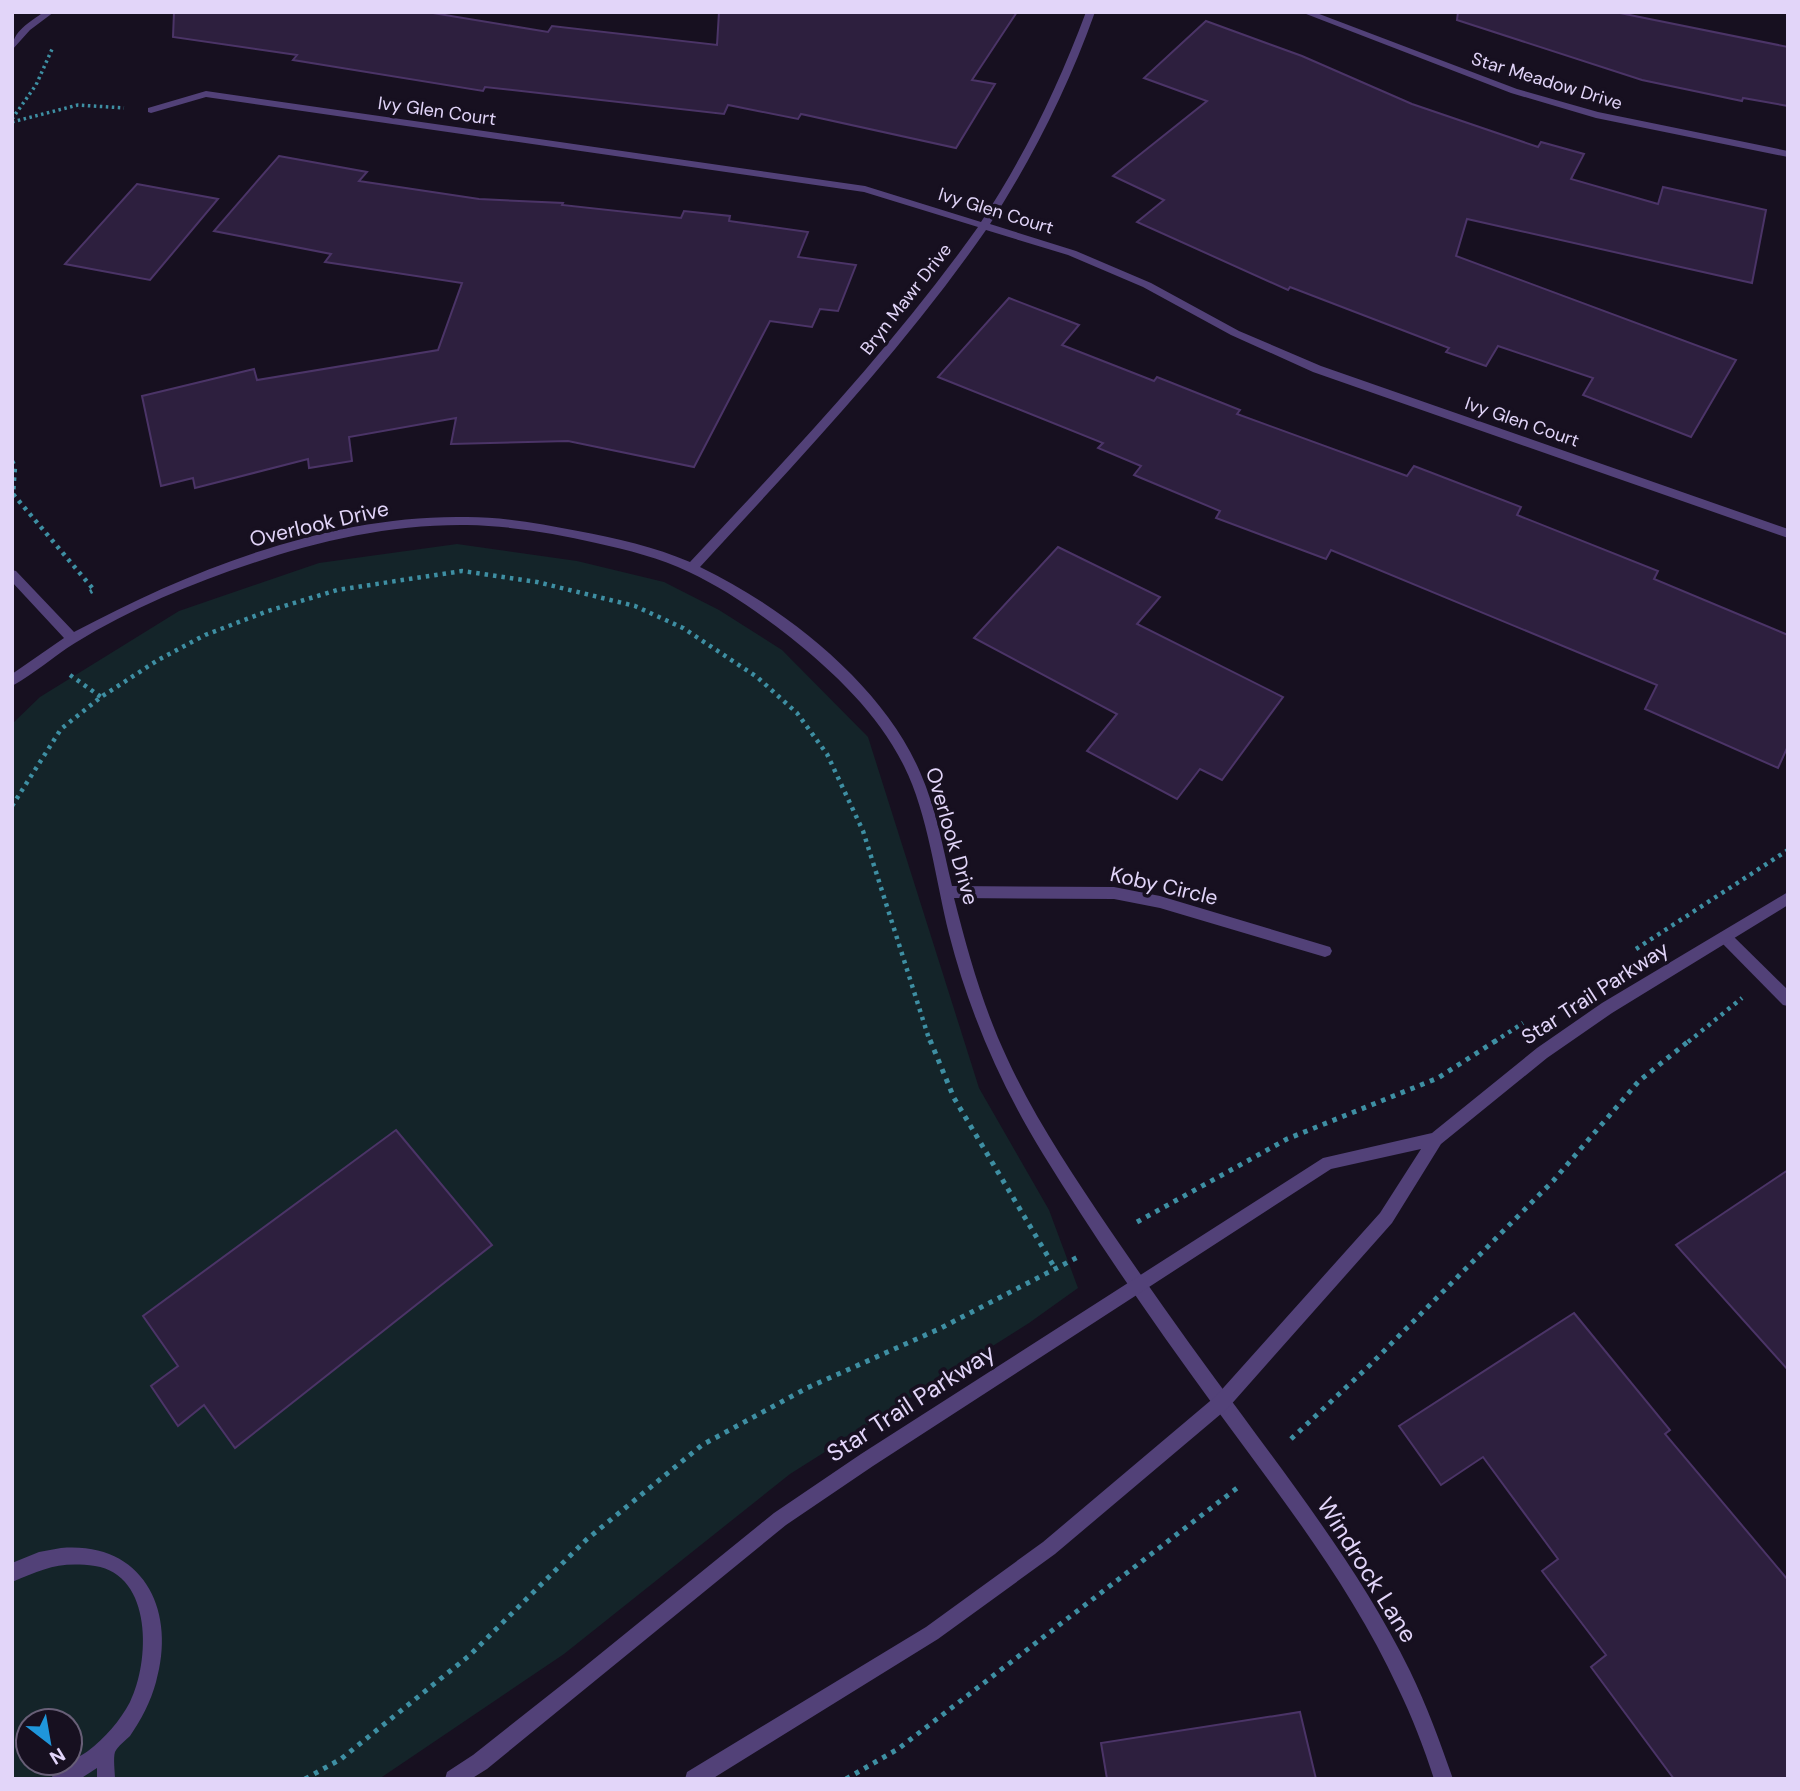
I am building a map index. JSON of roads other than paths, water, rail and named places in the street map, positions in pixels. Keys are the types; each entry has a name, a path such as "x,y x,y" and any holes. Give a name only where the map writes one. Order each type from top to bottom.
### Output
{"street":[{"path":"12,47 27,28 50,12"},
{"name":"Bryn Mawr Drive","path":"692,568 881,362 956,266 1017,174 1074,59 1091,12"},
{"name":"Star Meadow Drive","path":"1305,12 1514,91 1596,115 1788,154"},
{"name":"Ivy Glen Court","path":"151,110 206,94 865,189 1072,253 1147,285 1235,333 1317,369 1788,534"},
{"name":"Overlook Drive","path":"12,681 72,639 152,598 224,569 297,546 373,529 452,521 514,524 625,545 692,568 759,606 842,672 872,702 913,769 948,892 964,963 1006,1072 1041,1138 1107,1240 1222,1402"},
{"path":"12,574 72,639"},
{"name":"Koby Circle","path":"948,892 1114,893 1160,902 1325,951"},
{"name":"Star Trail Parkway","path":"694,1779 932,1633 1049,1548 1222,1402 1386,1218 1436,1139 1542,1054 1607,1008 1788,898"},
{"path":"1725,937 1788,1000"},
{"name":"Star Trail Parkway","path":"454,1779 480,1762 580,1683 780,1520 867,1460 1328,1163 1436,1139"},
{"name":"Windrock Lane","path":"1222,1402 1336,1557 1378,1627 1412,1694 1444,1779"},
{"path":"12,1573 49,1557 80,1554 109,1562 132,1578 148,1601 155,1632 152,1668 137,1708 106,1748 79,1770 60,1779"},
{"path":"106,1748 106,1779"}]}
